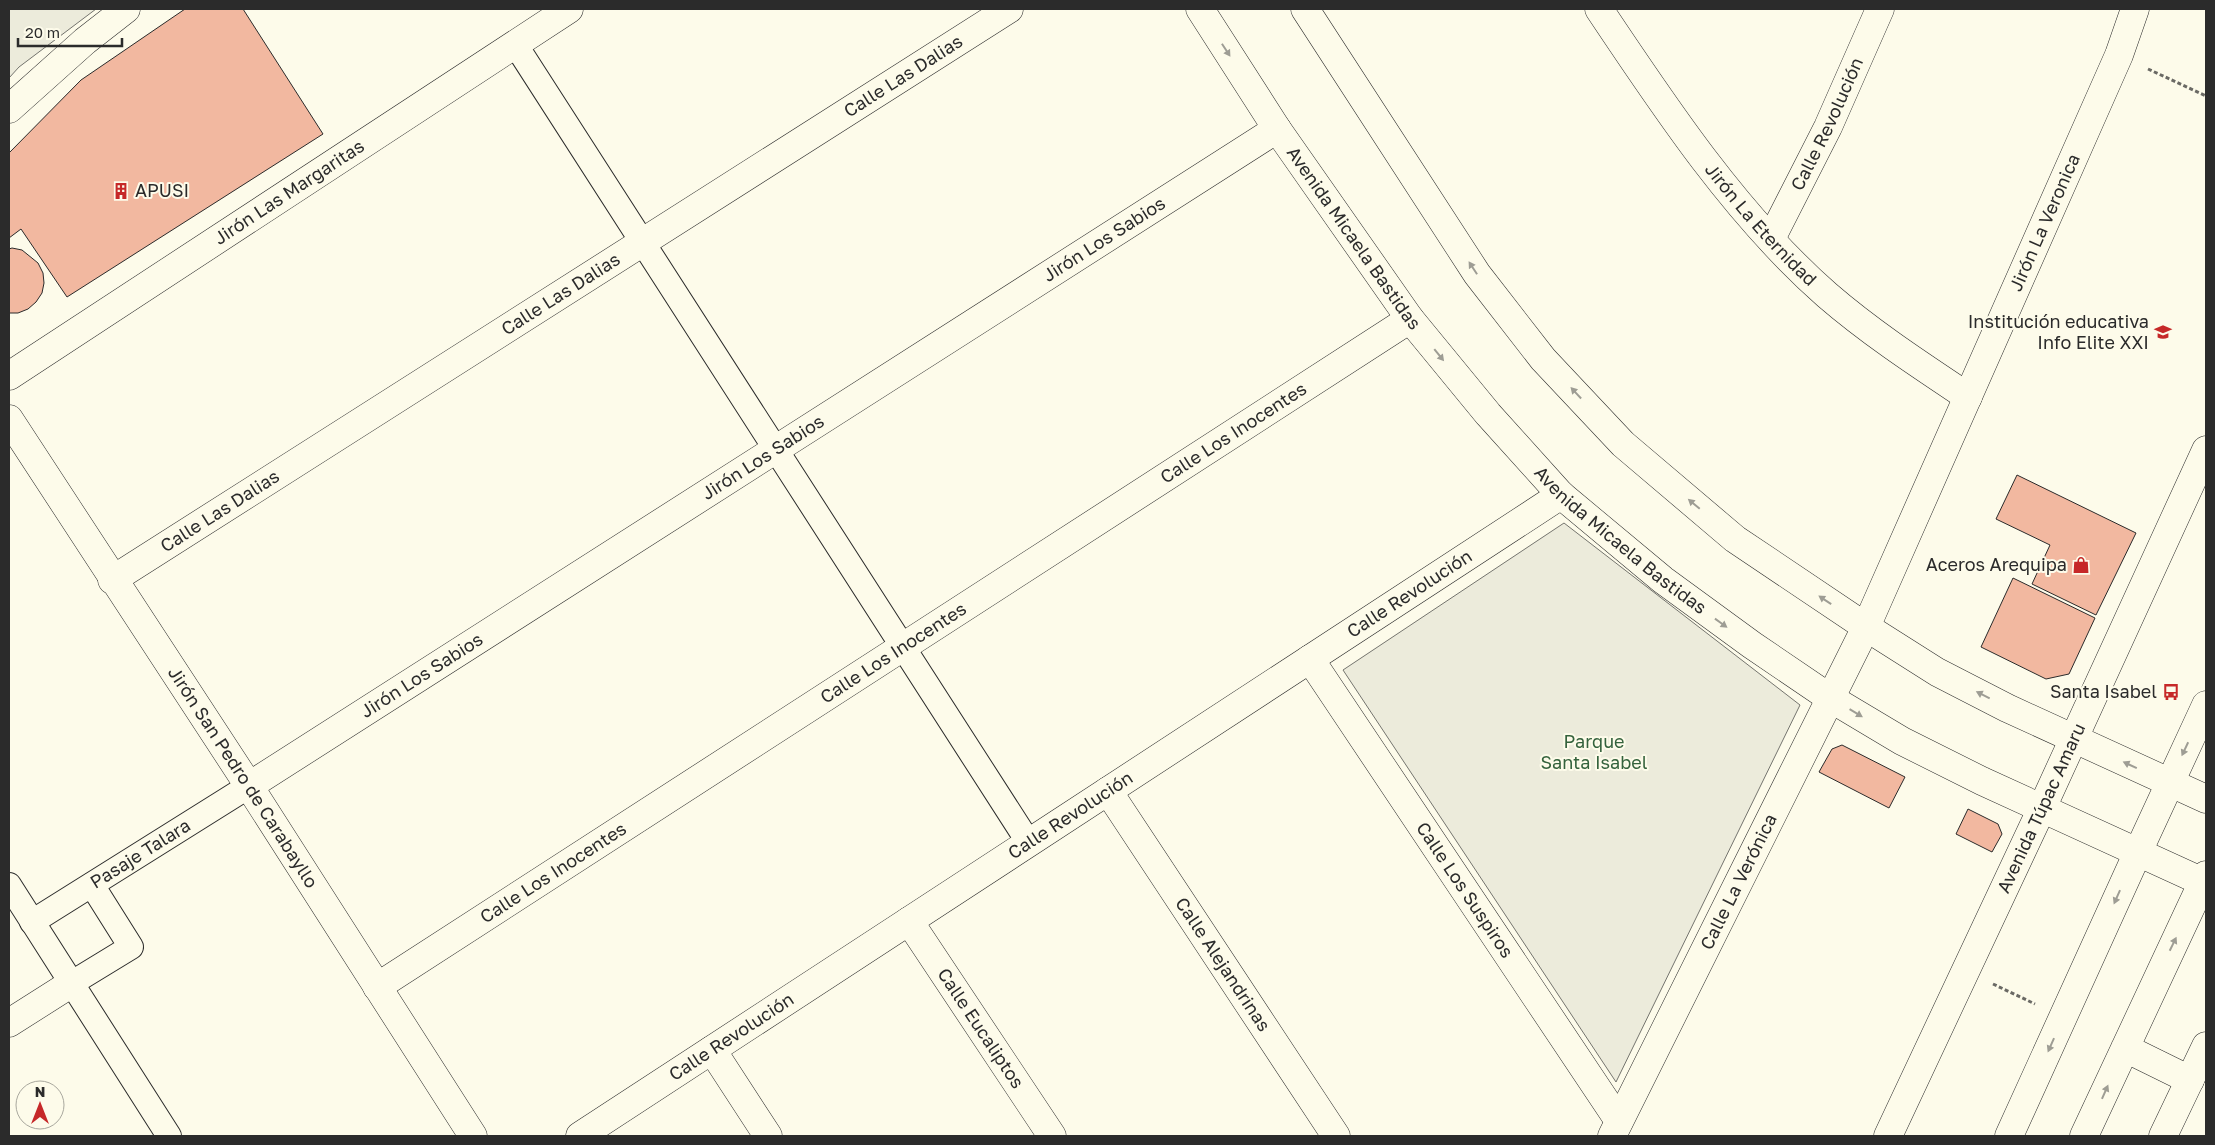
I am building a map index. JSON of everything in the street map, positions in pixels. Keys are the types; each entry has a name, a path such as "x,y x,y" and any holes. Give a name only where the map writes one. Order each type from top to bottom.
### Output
{"main road":[{"path":"9,109 85,40 126,9"},
{"name":"Jirón Las Margaritas","path":"9,376 569,9"},
{"name":"Calle Las Dalias","path":"112,580 1009,9"},
{"name":"Avenida Micaela Bastidas","path":"1200,9 1277,129 1410,319 1488,414 1561,495 1663,580 1752,645 1830,698 1902,741 1982,781 2138,852 2205,880"},
{"path":"1305,9 1477,274 1543,359 1624,444 1736,539 1866,627 1937,672 2072,739 2206,799"},
{"name":"Jirón La Eternidad","path":"1599,9 1696,150 1770,239 1827,295 1895,348 1968,397"},
{"name":"Jirón La Veronica","path":"1866,627 2119,55 2135,9"},
{"name":"Calle Revolución","path":"1770,239 1828,127 1879,10"},
{"name":"Jirón Los Sabios","path":"249,786 1277,129"},
{"name":"Calle Los Inocentes","path":"376,987 1410,319"},
{"name":"Jirón San Pedro de Carabayllo","path":"9,419 112,580 249,786 473,1136"},
{"name":"Avenida Túpac Amaru","path":"1888,1136 2042,808 2206,450"},
{"name":"Calle Revolución","path":"580,1136 1561,495"},
{"name":"Calle La Verónica","path":"1615,1128 1866,627"},
{"name":"Calle Los Suspiros","path":"1310,659 1615,1128"},
{"path":"2010,1136 2206,705"},
{"name":"Calle Alejandrinas","path":"1108,791 1336,1136"},
{"path":"2084,1136 2205,880"},
{"name":"Calle Eucaliptos","path":"909,921 1052,1136"},
{"path":"9,1023 72,983"},
{"path":"2163,1136 2206,1046"},
{"path":"2124,1048 2190,1080"},
{"path":"712,1050 768,1136"}],"street":[{"path":"515,44 1028,843"},
{"name":"Pasaje Talara","path":"32,922 249,786"},
{"path":"9,885 169,1136"},
{"path":"72,983 130,947 92,885"}],"path":[{"path":"2119,55 2206,96"},
{"path":"1966,970 2063,1018"}],"green space":[{"path":"9,9 96,9 19,67 9,78"},
{"name":"Parque Santa Isabel","path":"1564,523 1800,705 1616,1082 1343,670"}],"building":[{"name":"APUSI","path":"185,9 243,9 323,134 67,297 21,229 9,238 9,153 81,80"},
{"path":"9,249 22,250 38,263 43,273 44,283 42,293 36,302 28,309 18,313 9,313"},
{"name":"Aceros Arequipa","path":"2017,475 2136,533 2096,615 2032,584 2050,545 1996,519"},
{"path":"2013,578 2095,618 2069,674 2046,679 1981,647"},
{"path":"1842,745 1905,777 1889,808 1819,772 1832,749"},
{"path":"1968,809 1998,824 2002,834 1992,852 1956,834"}],"place":[{"name":"APUSI","path":"121,191"},
{"name":"Institución educativa Info Elite XXI","path":"2163,332"},
{"name":"Aceros Arequipa","path":"2081,565"},
{"name":"Santa Isabel","path":"2171,692"}]}
